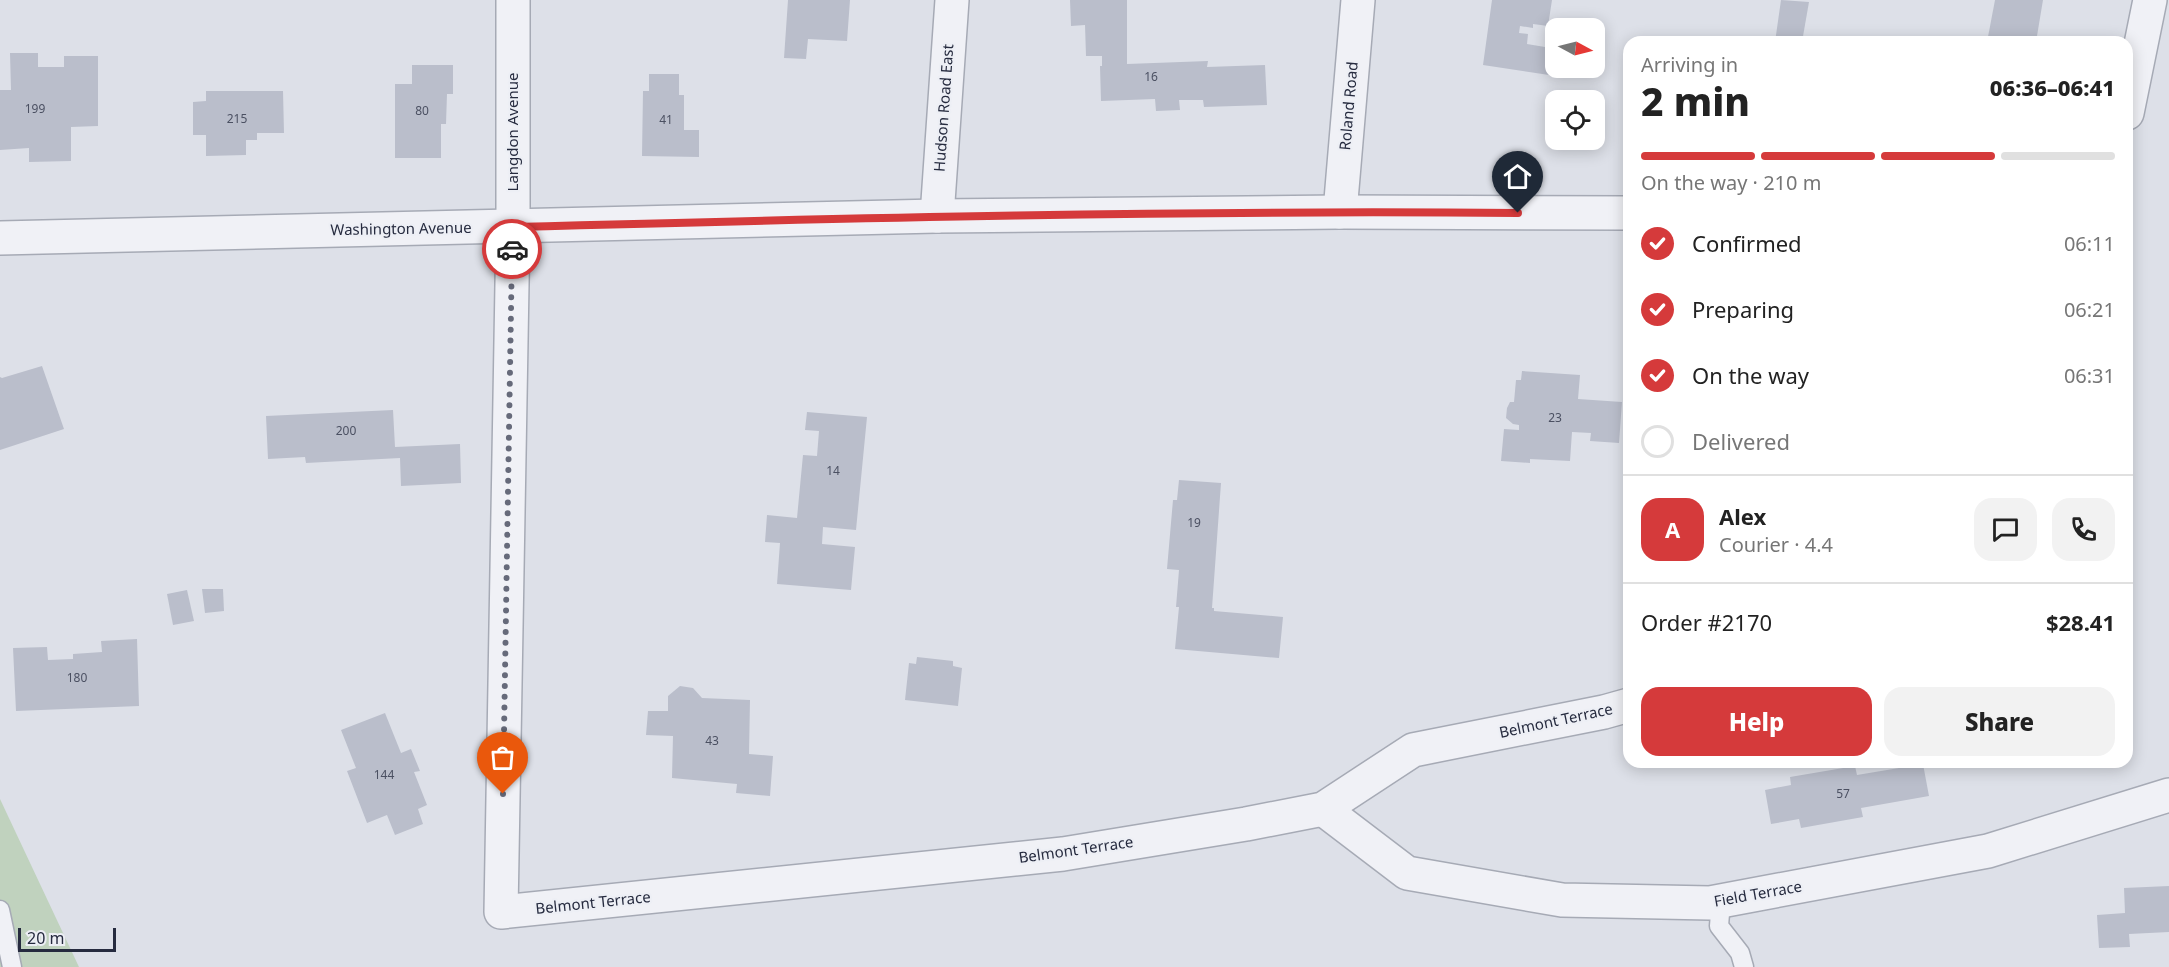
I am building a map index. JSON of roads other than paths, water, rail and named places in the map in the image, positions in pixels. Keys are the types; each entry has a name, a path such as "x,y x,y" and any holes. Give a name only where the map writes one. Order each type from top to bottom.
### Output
{"street":[{"name":"Langdon Avenue","path":"501,912 513,227 513,0"},
{"name":"Hudson Road East","path":"937,216 952,0"},
{"name":"Roland Road","path":"1340,212 1358,0"},
{"path":"2133,84 2150,0"},
{"name":"Washington Avenue","path":"0,238 937,216 1340,212 1623,213"},
{"name":"Belmont Terrace","path":"501,912 1063,854 1323,809 1413,750 1623,706"},
{"name":"Field Terrace","path":"1323,809 1407,873 1562,900 1710,903 1988,851 2169,795"}],"lane":[{"path":"1721,901 1719,926 1740,953 1744,967"},
{"path":"0,910 12,967"}]}
